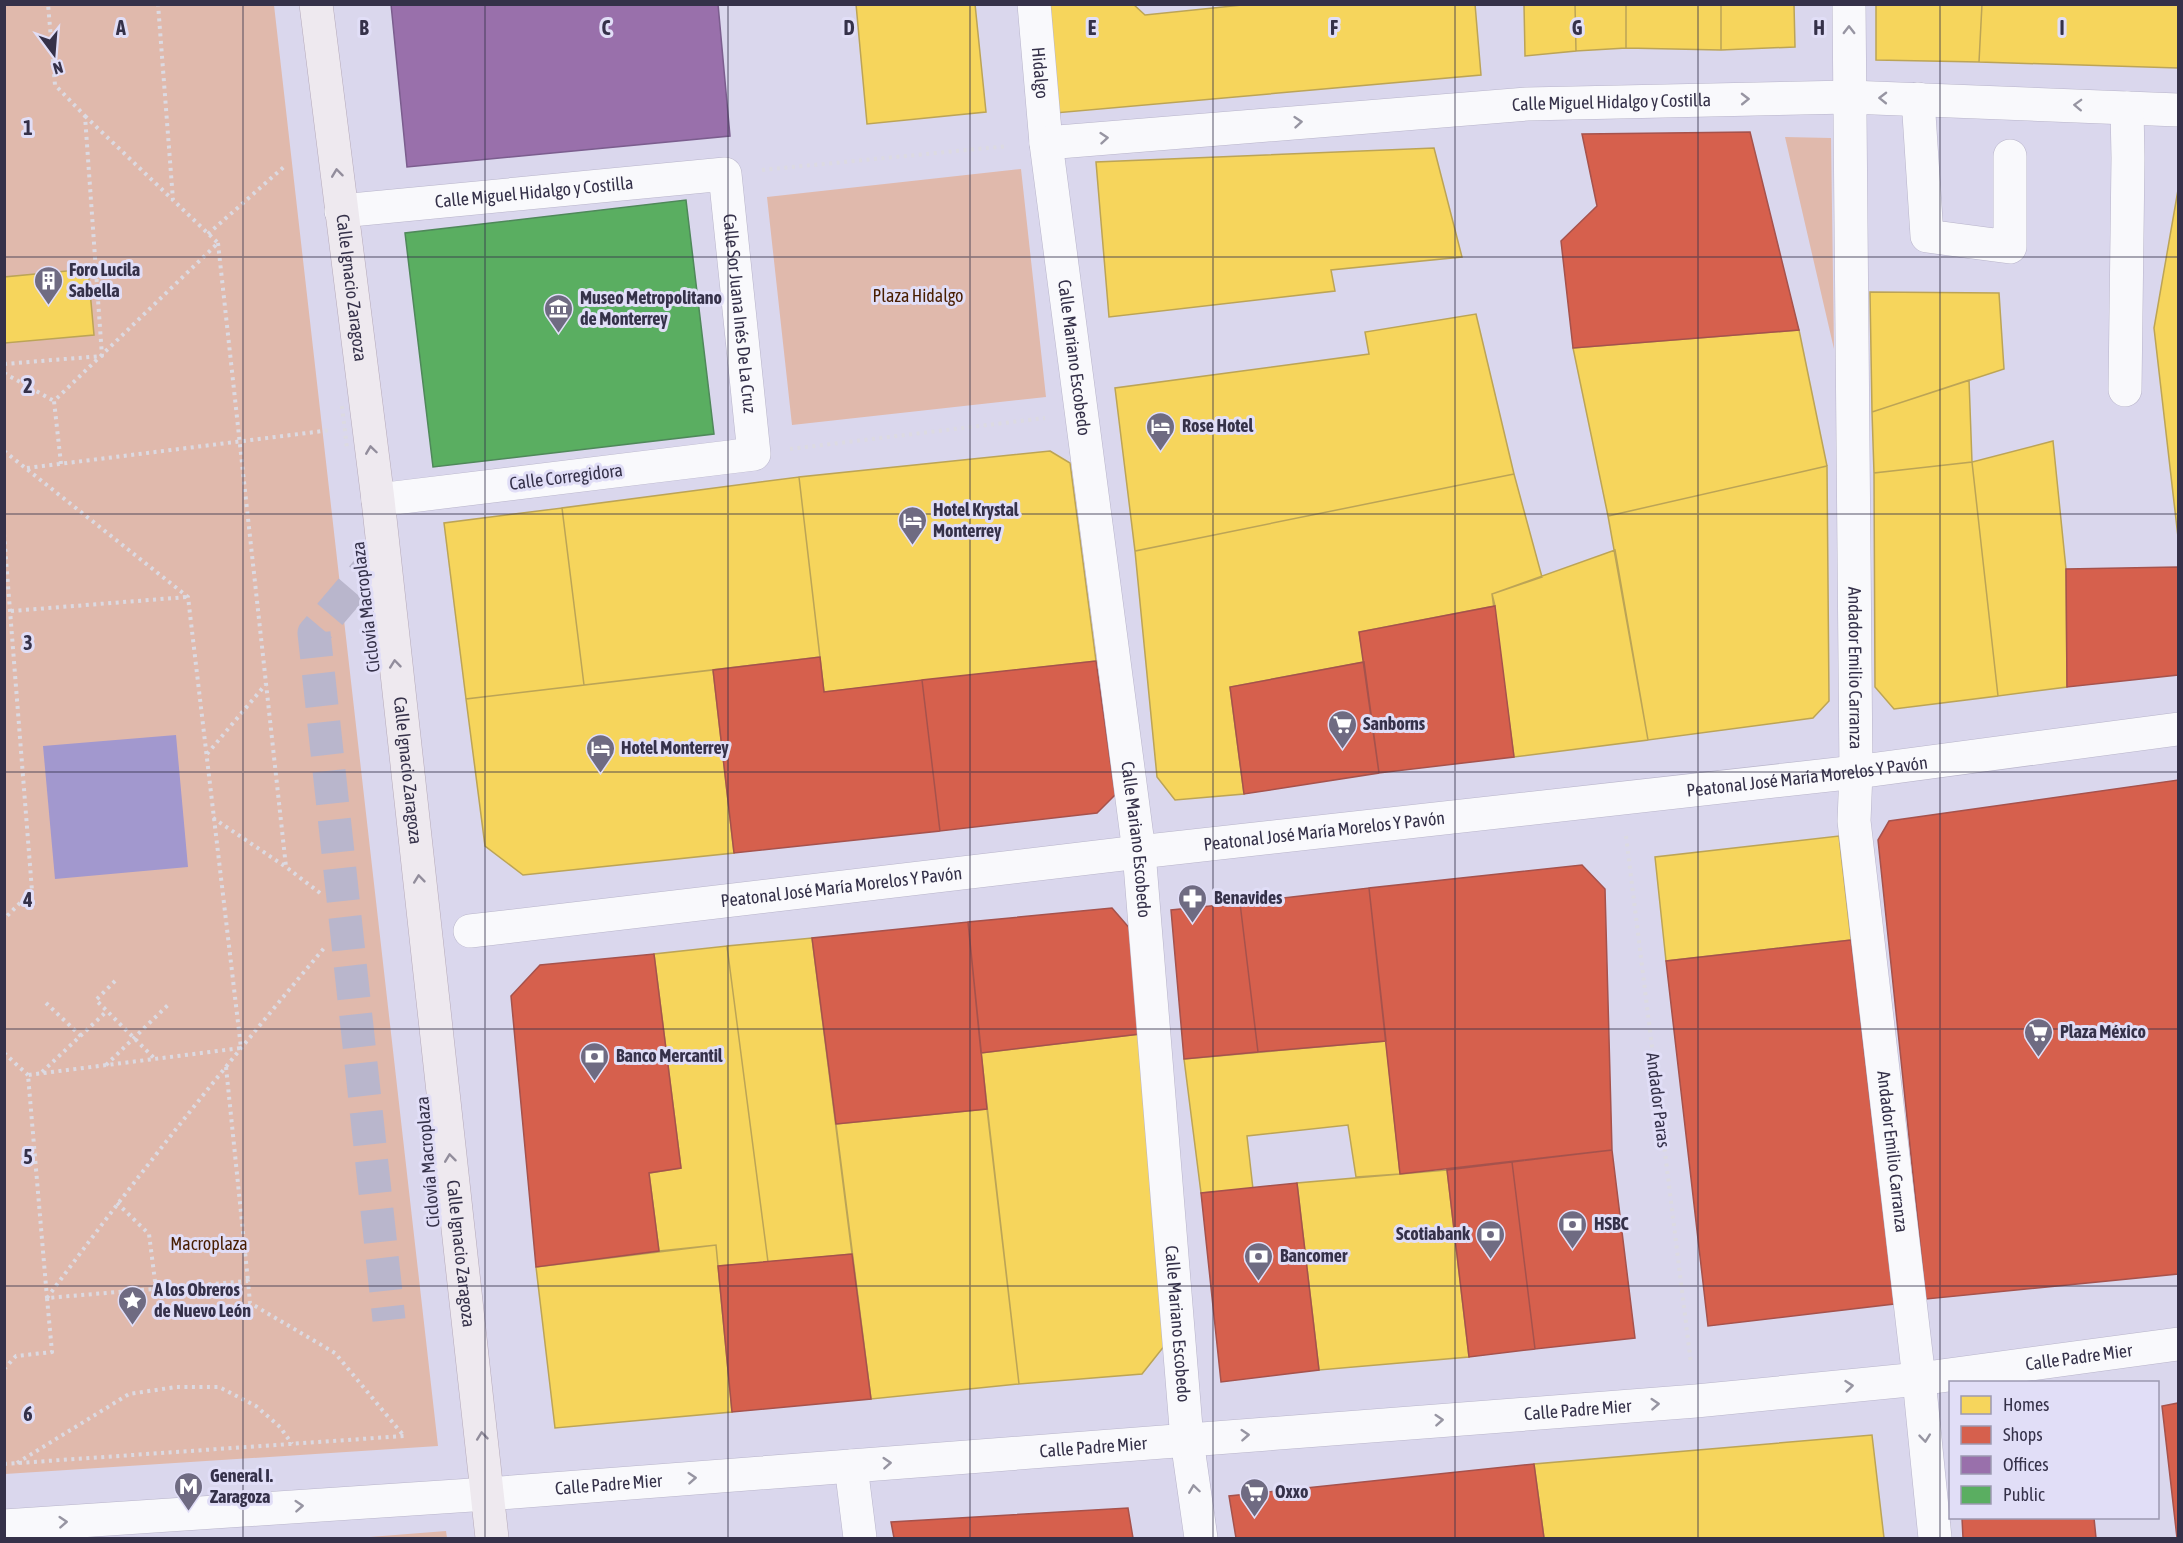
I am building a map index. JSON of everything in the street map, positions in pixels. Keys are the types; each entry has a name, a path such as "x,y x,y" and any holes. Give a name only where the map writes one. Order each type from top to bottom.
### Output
{"main road":[{"name":"Calle Ignacio Zaragoza","path":"316,4 341,210 355,416 378,500 492,1539"}],"street":[{"name":"Hidalgo","path":"1034,4 1046,142"},
{"name":"Andador Emilio Carranza","path":"1849,4 1856,772 1854,820 1919,1379 1935,1539"},
{"name":"Calle Miguel Hidalgo y Costilla","path":"1046,142 1527,104 1849,97 2178,110"},
{"path":"1918,99 1927,236 2010,247 2010,156"},
{"path":"2125,390 2127,108"},
{"name":"Calle Mariano Escobedo","path":"1046,142 1139,852 1187,1440 1201,1539"},
{"name":"Calle Miguel Hidalgo y Costilla","path":"341,210 725,174"},
{"name":"Calle Sor Juana Inés De La Cruz","path":"725,174 754,454"},
{"name":"Calle Corregidora","path":"378,500 754,454"},
{"name":"Peatonal José María Morelos Y Pavón","path":"470,931 1139,852 1856,772 2178,729"},
{"name":"Calle Padre Mier","path":"4,1526 488,1494 1696,1401 1919,1379 2178,1344"},
{"path":"851,1466 860,1539"}],"path":[{"path":"48,4 55,85 218,243 286,867"},
{"path":"158,4 173,200"},
{"path":"85,116 102,356"},
{"path":"725,174 1046,142"},
{"path":"208,234 286,165"},
{"path":"54,401 218,243"},
{"path":"4,364 102,356"},
{"path":"4,373 54,401"},
{"path":"54,401 62,464"},
{"path":"754,454 1081,414"},
{"path":"27,468 240,442 355,416 347,449 348,460"},
{"path":"4,451 188,597 241,1048"},
{"path":"4,534 32,891 4,919"},
{"path":"11,611 188,597"},
{"path":"206,754 266,684"},
{"name":"Andador Paras","path":"1621,799 1696,1401"},
{"path":"213,818 320,893"},
{"path":"48,1298 117,1203 325,947"},
{"path":"115,981 96,1000 155,1059"},
{"path":"46,1003 81,1036"},
{"path":"106,1065 170,1003"},
{"path":"42,1073 107,1011"},
{"path":"28,1075 241,1048"},
{"path":"4,1053 28,1075 52,1352 16,1356 4,1369"},
{"path":"4,1464 404,1436 335,1353 250,1303 226,1066"},
{"path":"117,1203 149,1234 156,1289"},
{"path":"48,1298 248,1281"},
{"path":"16,1463 129,1394 176,1387 219,1387 256,1406 280,1427 292,1444"}],"green space":[{"name":"Macroplaza","path":"5,5 274,5 438,1446 5,1474"},
{"path":"1785,137 1831,138 1834,349"},
{"name":"Plaza Hidalgo","path":"1021,169 1046,397 792,425 767,197"},
{"path":"446,1531 447,1538 357,1538"}],"shaded area":[{"path":"176,735 188,867 55,879 43,746"}],"building: Homes":[{"path":"856,4 975,4 986,112 867,124"},
{"path":"1046,4 1133,4 1145,15 1252,4 1475,4 1481,75 1055,113"},
{"path":"1524,4 1575,4 1576,51 1525,56"},
{"path":"1575,4 1626,4 1626,48 1576,51"},
{"path":"1626,4 1721,4 1721,50 1626,48"},
{"path":"1721,4 1794,4 1795,47 1721,50"},
{"path":"1876,4 1982,4 1979,62 1876,60"},
{"path":"1982,4 2178,4 2178,68 1979,62"},
{"path":"1434,148 1462,257 1331,270 1335,291 1109,317 1096,162"},
{"path":"2178,190 2178,537 2154,328"},
{"name":"Foro Lucila Sabella","path":"88,269 94,335 5,343 4,277"},
{"path":"1870,292 1999,293 2004,369 1872,412"},
{"path":"1476,314 1514,474 1135,551 1115,388 1369,354 1365,332"},
{"path":"1799,330 1827,466 1608,516 1573,348"},
{"path":"1969,380 1972,462 1874,473 1872,412"},
{"path":"2053,441 2066,569 2067,687 1998,696 1972,462"},
{"path":"1050,451 1070,463 1096,661 824,692 799,477"},
{"path":"1972,462 1998,696 1894,709 1875,687 1874,473"},
{"path":"1827,466 1829,701 1813,718 1648,740 1608,516"},
{"path":"1514,474 1542,577 1492,594 1495,606 1359,632 1364,662 1230,687 1244,794 1175,800 1157,777 1135,551"},
{"path":"799,477 820,657 584,685 562,508"},
{"path":"562,508 584,685 466,699 444,523"},
{"path":"1615,550 1648,740 1514,757 1492,594"},
{"name":"Hotel Monterrey","path":"713,670 734,853 523,875 485,846 466,699"},
{"path":"1839,836 1851,940 1666,961 1655,857"},
{"path":"812,938 852,1254 768,1262 727,946"},
{"path":"727,946 768,1262 718,1266 716,1245 659,1251 649,1173 681,1168 654,954"},
{"path":"1140,1034 1165,1345 1142,1374 1019,1384 981,1053"},
{"path":"1386,1041 1400,1174 1356,1177 1348,1125 1247,1136 1253,1189 1201,1193 1184,1059"},
{"path":"987,1109 1019,1384 871,1399 836,1124"},
{"path":"1447,1170 1469,1357 1319,1370 1297,1183"},
{"path":"716,1245 732,1412 555,1428 536,1267"},
{"path":"1872,1435 1884,1538 1544,1538 1534,1464"}],"building: Shops":[{"path":"1750,132 1799,330 1573,348 1561,241 1597,206 1582,134"},
{"path":"2178,567 2178,675 2067,687 2066,569"},
{"path":"1495,606 1514,757 1379,773 1359,632"},
{"path":"820,657 824,692 922,680 940,831 734,853 713,670"},
{"path":"1096,661 1115,795 1097,813 940,831 922,680"},
{"path":"1364,662 1379,773 1244,794 1230,687"},
{"name":"Plaza México","path":"2178,780 2178,1274 1926,1299 1878,840 1889,821"},
{"path":"1582,865 1605,889 1612,1150 1400,1174 1369,888"},
{"path":"1369,888 1386,1041 1258,1052 1240,903"},
{"path":"1240,903 1258,1052 1184,1059 1171,910"},
{"path":"1112,908 1132,931 1140,1034 981,1053 968,922"},
{"path":"968,922 987,1109 836,1124 812,938"},
{"path":"1851,940 1894,1304 1708,1326 1666,961"},
{"name":"Banco Mercantil","path":"654,954 681,1168 649,1173 659,1251 536,1267 511,996 540,965"},
{"name":"HSBC","path":"1612,1150 1635,1338 1535,1349 1512,1162"},
{"name":"Scotiabank","path":"1512,1162 1535,1349 1469,1357 1447,1170"},
{"name":"Bancomer","path":"1297,1183 1319,1370 1221,1382 1201,1193"},
{"path":"852,1254 871,1399 732,1412 718,1266"},
{"path":"2178,1403 2178,1538 2177,1538 2162,1406"},
{"path":"1534,1464 1544,1538 1236,1538 1229,1496"},
{"path":"1128,1508 1133,1538 894,1538 891,1522"},
{"path":"1962,1519 2094,1519 2096,1538 1963,1538"}],"building: Offices":[{"path":"391,4 718,4 730,136 407,167"}],"building: Public":[{"name":"Museo Metropolitano de Monterrey","path":"686,200 714,434 433,467 405,233"}],"tunnel":[{"path":"383,552 314,633 389,1320"}],"place":[{"name":"Foro Lucila Sabella","path":"48,306"},
{"name":"Museo Metropolitano de Monterrey","path":"559,334"},
{"name":"Rose Hotel","path":"1161,452"},
{"name":"Hotel Krystal Monterrey","path":"912,546"},
{"name":"Sanborns","path":"1342,750"},
{"name":"Hotel Monterrey","path":"600,774"},
{"name":"Benavides","path":"1193,924"},
{"name":"Plaza México","path":"2039,1058"},
{"name":"Banco Mercantil","path":"595,1082"},
{"name":"HSBC","path":"1573,1250"},
{"name":"Scotiabank","path":"1491,1260"},
{"name":"Bancomer","path":"1259,1282"},
{"name":"A los Obreros de Nuevo León","path":"133,1326"},
{"name":"General I. Zaragoza","path":"189,1512"},
{"name":"Oxxo","path":"1254,1518"}]}
